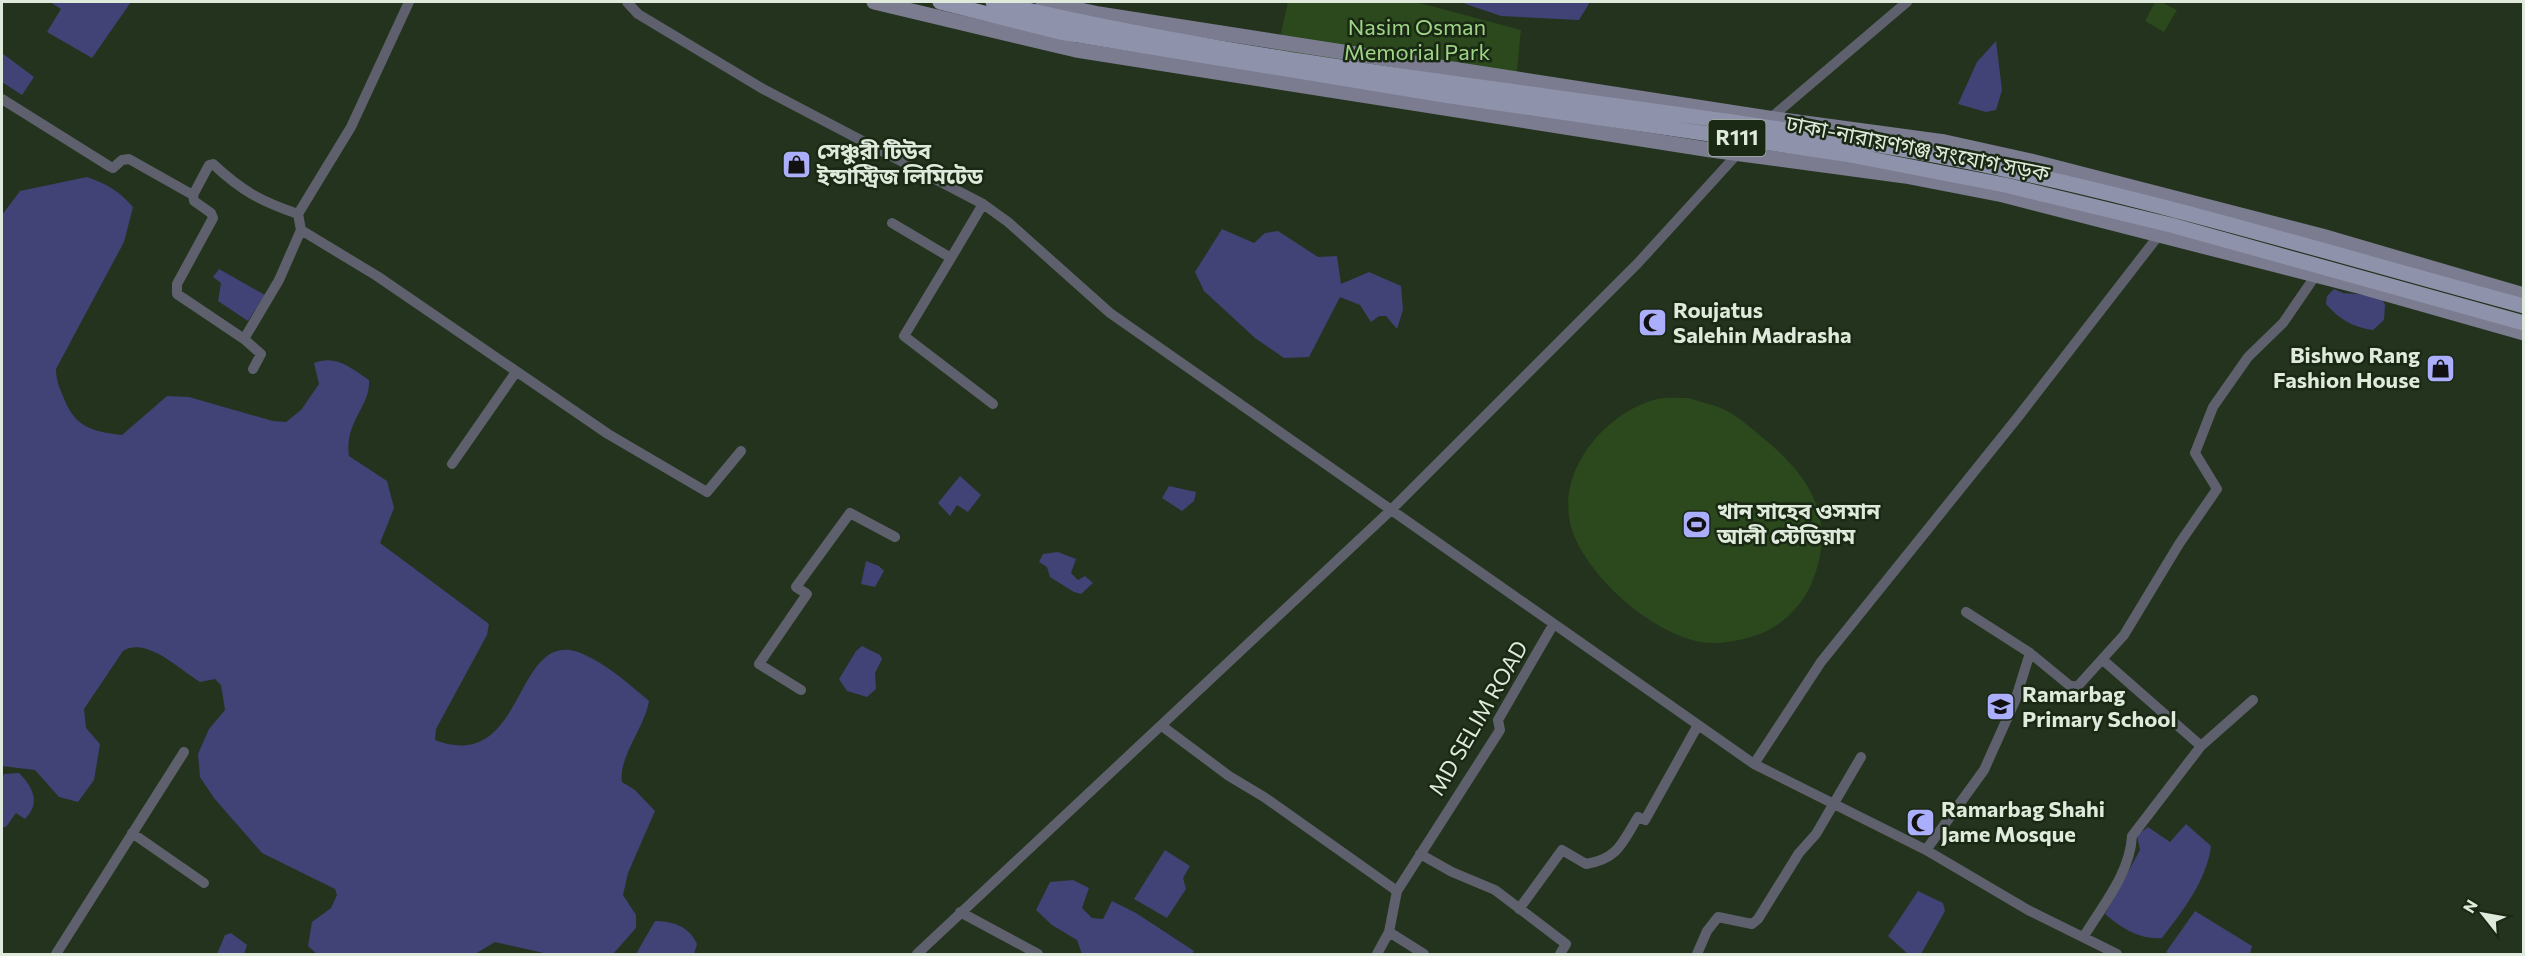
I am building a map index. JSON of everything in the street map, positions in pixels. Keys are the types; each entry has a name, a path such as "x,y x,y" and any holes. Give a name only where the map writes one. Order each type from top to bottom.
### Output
{"main road":[{"name":"ঢাকা-নারায়ণগঞ্জ সংযোগ সড়ক","path":"940,2 1071,34 1444,95 1845,154 2005,185 2171,225 2318,272 2523,323"},
{"name":"ঢাকা-নারায়ণগঞ্জ সংযোগ সড়ক","path":"993,2 1089,24 1332,65 1766,123 1908,150 2064,182 2182,210 2523,306"}],"street":[{"path":"244,339 279,280 301,230 298,214 351,127 375,80 409,2"},
{"path":"627,2 638,14 763,89 982,204 1008,222 1110,313 1754,764 1926,850 2028,910 2117,954"},
{"path":"874,2 1076,50 1738,154 1905,176 2003,195 2159,235 2318,272 2362,287 2523,333"},
{"path":"1043,2 1099,14 1766,123 1945,142 2031,161 2322,236 2523,295"},
{"path":"1766,123 1907,2"},
{"path":"2,99 113,168 122,160 129,159 192,195 194,201 212,213 213,218 177,284 177,294 244,339 261,354 253,369"},
{"path":"917,954 1391,510 1638,263 1749,140"},
{"path":"192,195 209,165 213,164 240,189 270,204 298,214"},
{"path":"982,204 904,336 993,404"},
{"path":"892,223 951,258"},
{"path":"301,230 378,276 608,434 707,492 741,451"},
{"path":"1754,764 1821,662 2018,417 2159,235"},
{"path":"1966,612 2030,653 2073,687 2077,687 2124,635 2179,544 2217,489 2195,453 2213,407 2248,357 2283,323 2318,272"},
{"path":"452,464 516,372"},
{"path":"801,690 759,664 807,594 796,587 850,513 895,537"},
{"name":"MD SELIM ROAD","path":"1397,891 1500,730 1498,720 1553,625"},
{"path":"1926,850 1984,770 2014,702 2030,653"},
{"path":"2103,660 2202,746"},
{"path":"2084,936 2131,855 2132,836 2202,746 2253,700"},
{"path":"1519,909 1562,850 1586,864 1605,861 1620,846 1638,817 1644,820 1698,725"},
{"path":"1162,726 1229,776 1264,796 1397,891 1389,932 1377,954"},
{"path":"56,954 184,752"},
{"path":"1697,954 1707,931 1718,917 1752,924 1758,919 1799,853 1816,834 1861,757"},
{"path":"132,833 204,883"},
{"path":"1420,854 1452,872 1495,890 1566,944 1560,954"},
{"path":"960,912 1038,954"},
{"path":"1389,932 1422,953"}],"green space":[{"name":"Nasim Osman Memorial Park","path":"1288,2 1416,2 1521,30 1515,91 1276,55"},
{"path":"2155,2 2161,2 2177,10 2164,32 2145,21"},
{"path":"1689,398 1719,407 1734,415 1781,454 1808,487 1821,523 1822,543 1818,564 1806,595 1787,617 1771,629 1734,641 1701,642 1682,637 1642,615 1607,584 1592,566 1572,530 1568,509 1570,487 1577,467 1588,448 1602,432 1619,417 1637,406 1657,399"}],"shaded area":[{"path":"50,2 131,2 92,58 47,32 61,9"},
{"path":"1460,2 1590,2 1579,20 1501,16"},
{"path":"1996,41 2002,90 1996,110 1986,112 1958,104 1977,62"},
{"path":"2,53 34,77 22,95 2,82"},
{"path":"87,177 112,189 133,207 124,242 56,369 63,396 73,415 79,421 101,432 122,435 167,396 189,397 273,421 286,422 301,410 319,384 314,363 329,360 343,364 369,380 366,398 350,433 349,456 387,481 394,508 380,543 489,624 487,635 436,729 435,740 465,745 488,737 505,720 530,676 544,659 561,650 594,659 649,701 643,721 624,763 622,782 635,790 655,811 628,873 623,895 636,915 636,928 613,954 548,954 495,942 475,954 317,954 308,946 312,922 331,908 337,895 335,889 262,853 214,798 200,777 198,754 209,729 225,710 221,685 215,679 200,682 153,651 132,648 123,651 84,709 86,728 100,744 94,780 78,802 59,797 35,770 2,766 2,215 20,191"},
{"path":"1222,229 1254,243 1265,233 1278,231 1318,257 1337,256 1341,284 1369,272 1401,286 1403,310 1397,329 1386,316 1379,316 1371,322 1360,305 1340,297 1309,357 1284,358 1255,338 1204,291 1195,272"},
{"path":"219,269 265,295 248,321 218,301 221,283 213,277"},
{"path":"2334,289 2343,293 2381,296 2385,305 2384,320 2373,330 2346,322 2326,304 2327,296"},
{"path":"960,476 981,495 968,512 957,505 950,516 938,503"},
{"path":"1169,486 1196,492 1194,501 1182,511 1162,498"},
{"path":"1058,552 1076,559 1071,573 1078,580 1085,576 1093,583 1081,594 1050,577 1047,567 1039,562 1043,554"},
{"path":"866,561 879,566 884,571 875,587 861,584"},
{"path":"862,646 880,655 882,659 875,673 876,689 867,697 847,691 839,679 856,651"},
{"path":"19,773 31,789 33,807 25,819 16,813 6,827 2,827 2,779 4,774"},
{"path":"2186,824 2211,846 2209,859 2192,895 2162,938 2139,935 2124,928 2105,914 2140,850 2137,835 2148,827 2170,842"},
{"path":"1165,850 1190,866 1183,878 1186,889 1167,918 1134,899"},
{"path":"1073,880 1089,888 1082,908 1092,918 1103,919 1112,901 1136,913 1194,951 1192,954 1082,954 1077,940 1052,925 1036,910 1050,882"},
{"path":"1918,891 1943,903 1945,911 1921,954 1908,954 1888,936"},
{"path":"2195,911 2252,946 2250,954 2169,954 2166,952"},
{"path":"655,921 680,926 690,933 697,944 694,954 636,954"},
{"path":"231,933 247,945 244,954 217,954 225,935"}],"place":[{"name":"সেঞ্চুরী টিউব ইন্ডাস্ট্রিজ লিমিটেড","path":"796,164"},
{"name":"Roujatus Salehin Madrasha","path":"1652,323"},
{"name":"Bishwo Rang Fashion House","path":"2441,368"},
{"name":"খান সাহেব ওসমান আলী স্টেডিয়াম","path":"1696,524"},
{"name":"Ramarbag Primary School","path":"2001,707"},
{"name":"Ramarbag Shahi Jame Mosque","path":"1920,822"}]}
